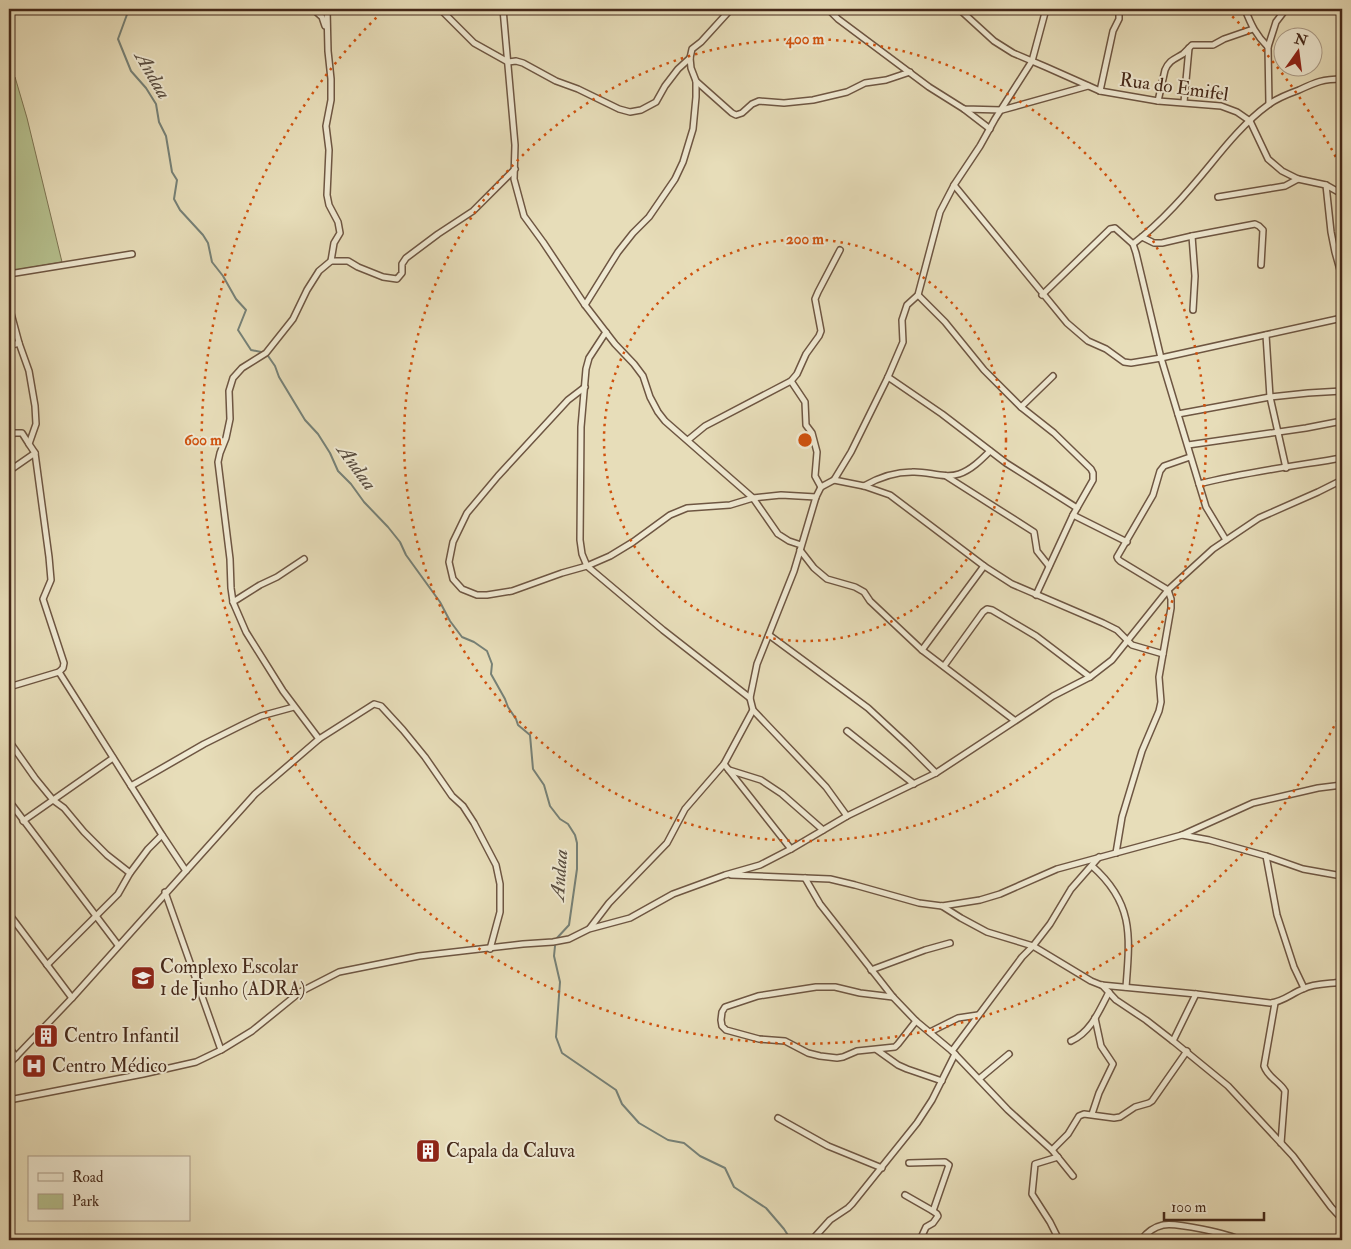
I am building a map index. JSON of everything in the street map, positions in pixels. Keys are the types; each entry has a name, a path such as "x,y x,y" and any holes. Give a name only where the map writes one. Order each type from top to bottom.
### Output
{"street":[{"path":"313,9 322,17 327,29"},
{"path":"319,739 282,692 246,632 233,602 230,559 218,462 230,419 229,391 233,378 242,368 266,353 293,319 307,290 319,272 331,261 334,243 340,233 338,222 329,205 327,196 329,150 326,126 331,100 331,79 327,9"},
{"path":"440,9 474,43 508,62 523,62 556,81 630,112 641,110 656,102 678,69 690,58"},
{"path":"503,9 515,145 514,179 524,216 585,305 643,376 650,397 658,412 665,421 753,498 778,534 800,547 814,568 827,579 855,587 864,592 870,601 922,650 1014,720"},
{"path":"585,305 618,252 649,217 675,179 683,162 693,129 696,80 691,68 690,58 692,49 701,42 731,9"},
{"path":"828,9 930,87 990,129"},
{"name":"Rua do Emifel","path":"958,9 994,41 1013,53 1100,92 1158,101 1221,106 1237,112 1250,121 1268,159 1282,171 1298,179 1326,185 1342,194"},
{"path":"847,816 826,787 753,710 750,698 757,664 794,571 816,497 821,487 834,480 851,452 903,342 902,320 907,305 918,295 940,212 954,186 1032,61 1046,9"},
{"path":"1100,92 1113,31 1119,19 1119,9"},
{"path":"1245,9 1258,38 1268,47"},
{"path":"1269,104 1268,47 1276,22 1286,9"},
{"path":"1158,101 1167,65 1172,59 1183,54 1192,45 1213,46 1224,39 1253,29"},
{"path":"1184,102 1189,48"},
{"path":"696,80 736,115 759,101 784,103 813,100 847,92 865,83 886,80 910,72"},
{"path":"1133,244 1178,203 1224,147 1269,104 1320,80 1342,79"},
{"path":"964,109 1002,110 1088,86"},
{"path":"331,261 348,261 384,277 397,279 402,273 402,264 406,258 473,211 515,169"},
{"path":"1218,197 1285,186 1298,179"},
{"path":"1326,185 1331,232 1342,277"},
{"path":"954,186 1066,323 1083,338 1106,349 1124,362 1132,363 1161,358 1342,318"},
{"path":"1142,237 1154,243 1162,243 1250,225 1260,226 1263,230 1261,265"},
{"path":"1042,295 1110,229 1115,228 1133,244 1139,262 1161,358 1190,457 1206,506 1226,540"},
{"path":"1192,236 1195,276 1193,310"},
{"path":"688,440 705,426 791,380 797,374 806,354 821,331 816,299 840,250"},
{"path":"9,274 132,254"},
{"path":"918,295 945,322 984,370 1021,407 1054,433 1093,473 1093,480 1073,515 1036,595"},
{"path":"9,306 29,371 35,406 36,424 29,444"},
{"path":"606,332 589,358 586,369 581,428 580,540 582,554 588,566 663,630 750,698"},
{"path":"1266,335 1270,397 1286,468"},
{"path":"9,346 19,343"},
{"path":"1021,407 1053,376"},
{"path":"888,377 942,414 1006,463 1077,508"},
{"path":"791,380 805,402 806,425 812,433 817,452 815,476 821,487"},
{"path":"585,387 568,400 498,476 467,514 454,542 449,562 453,578 462,589 477,595 487,595 512,590 588,566 610,556 633,542 670,515 687,508 730,505 753,498 781,495 816,497"},
{"path":"1178,414 1270,397 1342,391"},
{"path":"1188,445 1342,421"},
{"path":"9,436 15,433 22,433 35,453 50,557 51,580 43,599 64,663 63,668 59,672 9,687"},
{"path":"864,486 876,480 912,471 946,476 958,474 970,469 990,451"},
{"path":"9,471 35,453"},
{"path":"1116,853 1122,817 1142,751 1159,711 1161,702 1159,677 1171,608 1168,590 1118,559 1118,557 1153,495 1160,471 1164,466 1190,457"},
{"path":"1199,484 1249,473 1342,458"},
{"path":"946,476 1034,532 1038,551 1050,566"},
{"path":"834,480 864,486 890,495 984,566 1012,584 1117,630 1132,645 1163,654"},
{"path":"9,1100 196,1062 221,1050 252,1031 300,992 339,972 419,956 569,939 590,929 630,918 673,894 725,875 760,865 847,816 936,773 1014,720 1053,696 1090,677 1112,660 1168,590 1213,549 1259,518 1342,480"},
{"path":"1073,515 1126,542"},
{"path":"233,602 304,559"},
{"path":"922,650 984,566"},
{"path":"944,666 986,609 992,610 1036,636 1090,677"},
{"path":"769,635 868,708 936,773"},
{"path":"59,672 186,871"},
{"path":"9,1064 72,998 165,892 255,794 319,739 374,704 381,706 403,730 452,796 463,806 496,865 500,884 500,912 490,949"},
{"path":"131,786 204,744 242,725 261,716 294,707"},
{"path":"590,929 609,903 667,843 684,808 724,764 753,710"},
{"path":"847,731 914,784"},
{"path":"9,741 53,800 64,808 107,855 130,874"},
{"path":"23,821 113,758"},
{"path":"724,764 791,849"},
{"path":"729,770 761,780 782,794 823,830"},
{"path":"725,875 830,879 918,903 942,906 980,900 1000,894 1057,869 1182,835 1253,803 1318,788 1342,785"},
{"path":"9,801 118,945"},
{"path":"47,965 118,894 148,848 162,835"},
{"path":"1182,835 1209,840 1304,869 1342,876"},
{"path":"812,1240 830,1220 852,1204 917,1123 942,1081 953,1052 978,1015 1050,924 1071,889 1100,856"},
{"path":"1266,856 1277,915 1294,967 1304,988"},
{"path":"1092,866 1116,892 1126,921 1129,937 1126,987"},
{"path":"805,878 820,904 893,998 916,1021 953,1052 1008,1110 1052,1150 1073,1176"},
{"path":"165,892 221,1050"},
{"path":"942,906 987,932 1033,946 1090,981 1101,985 1275,1003 1304,988 1342,982"},
{"path":"9,914 72,998"},
{"path":"871,970 950,943"},
{"path":"1101,985 1116,1000 1187,1051 1228,1086 1293,1156 1342,1219"},
{"path":"893,998 835,987 816,987 758,996 724,1007 722,1026 726,1030 759,1039 785,1041 808,1053 838,1058 857,1051 895,1047 916,1021"},
{"path":"1071,1041 1090,1026 1109,992"},
{"path":"1173,1041 1196,994"},
{"path":"1275,1003 1264,1066 1267,1074 1283,1087 1285,1091 1281,1143"},
{"path":"930,1032 958,1018 978,1015"},
{"path":"1092,1114 1099,1092 1113,1064 1101,1046 1095,1018"},
{"path":"9,1047 16,1056"},
{"path":"876,1050 898,1065 942,1081"},
{"path":"1052,1150 1068,1134 1080,1116 1084,1114 1114,1118 1120,1117 1135,1107 1149,1104 1187,1051"},
{"path":"979,1079 1008,1054"},
{"path":"778,1118 828,1146 882,1168"},
{"path":"1058,1157 1035,1164 1032,1194 1059,1240"},
{"path":"909,1163 945,1162 949,1165 933,1210"},
{"path":"905,1195 933,1210 938,1216 937,1220 926,1227 920,1240"},
{"path":"1141,1240 1154,1228 1165,1224 1229,1235 1240,1240"}],"green space":[{"path":"9,74 15,77 27,118 62,262 9,271"}],"waterway":[{"name":"Andaa","path":"129,9 118,39 131,71 146,88 156,104 159,122 166,136 172,172 177,180 174,199 180,210 203,235 208,243 212,262 223,276 236,299 246,310 238,330 251,350 266,353 305,420 318,434 330,453 338,471 400,542 406,555 440,602 450,621 462,637 474,642 487,651 492,664 491,674 518,725 530,735 533,769 544,785 550,806 560,819 568,824 575,835 577,843 577,869 569,925 557,938"},
{"name":"Andaa","path":"555,946 554,956 560,982 556,1037 562,1053 616,1090 622,1104 639,1123 668,1140 684,1143 700,1156 725,1168 734,1187 766,1208 791,1240"}],"place":[{"name":"Complexo Escolar 1 de Junho (ADRA)","path":"143,978"},
{"name":"Centro Infantil","path":"46,1036"},
{"name":"Centro Médico","path":"34,1066"},
{"name":"Capala da Caluva","path":"428,1151"}]}
